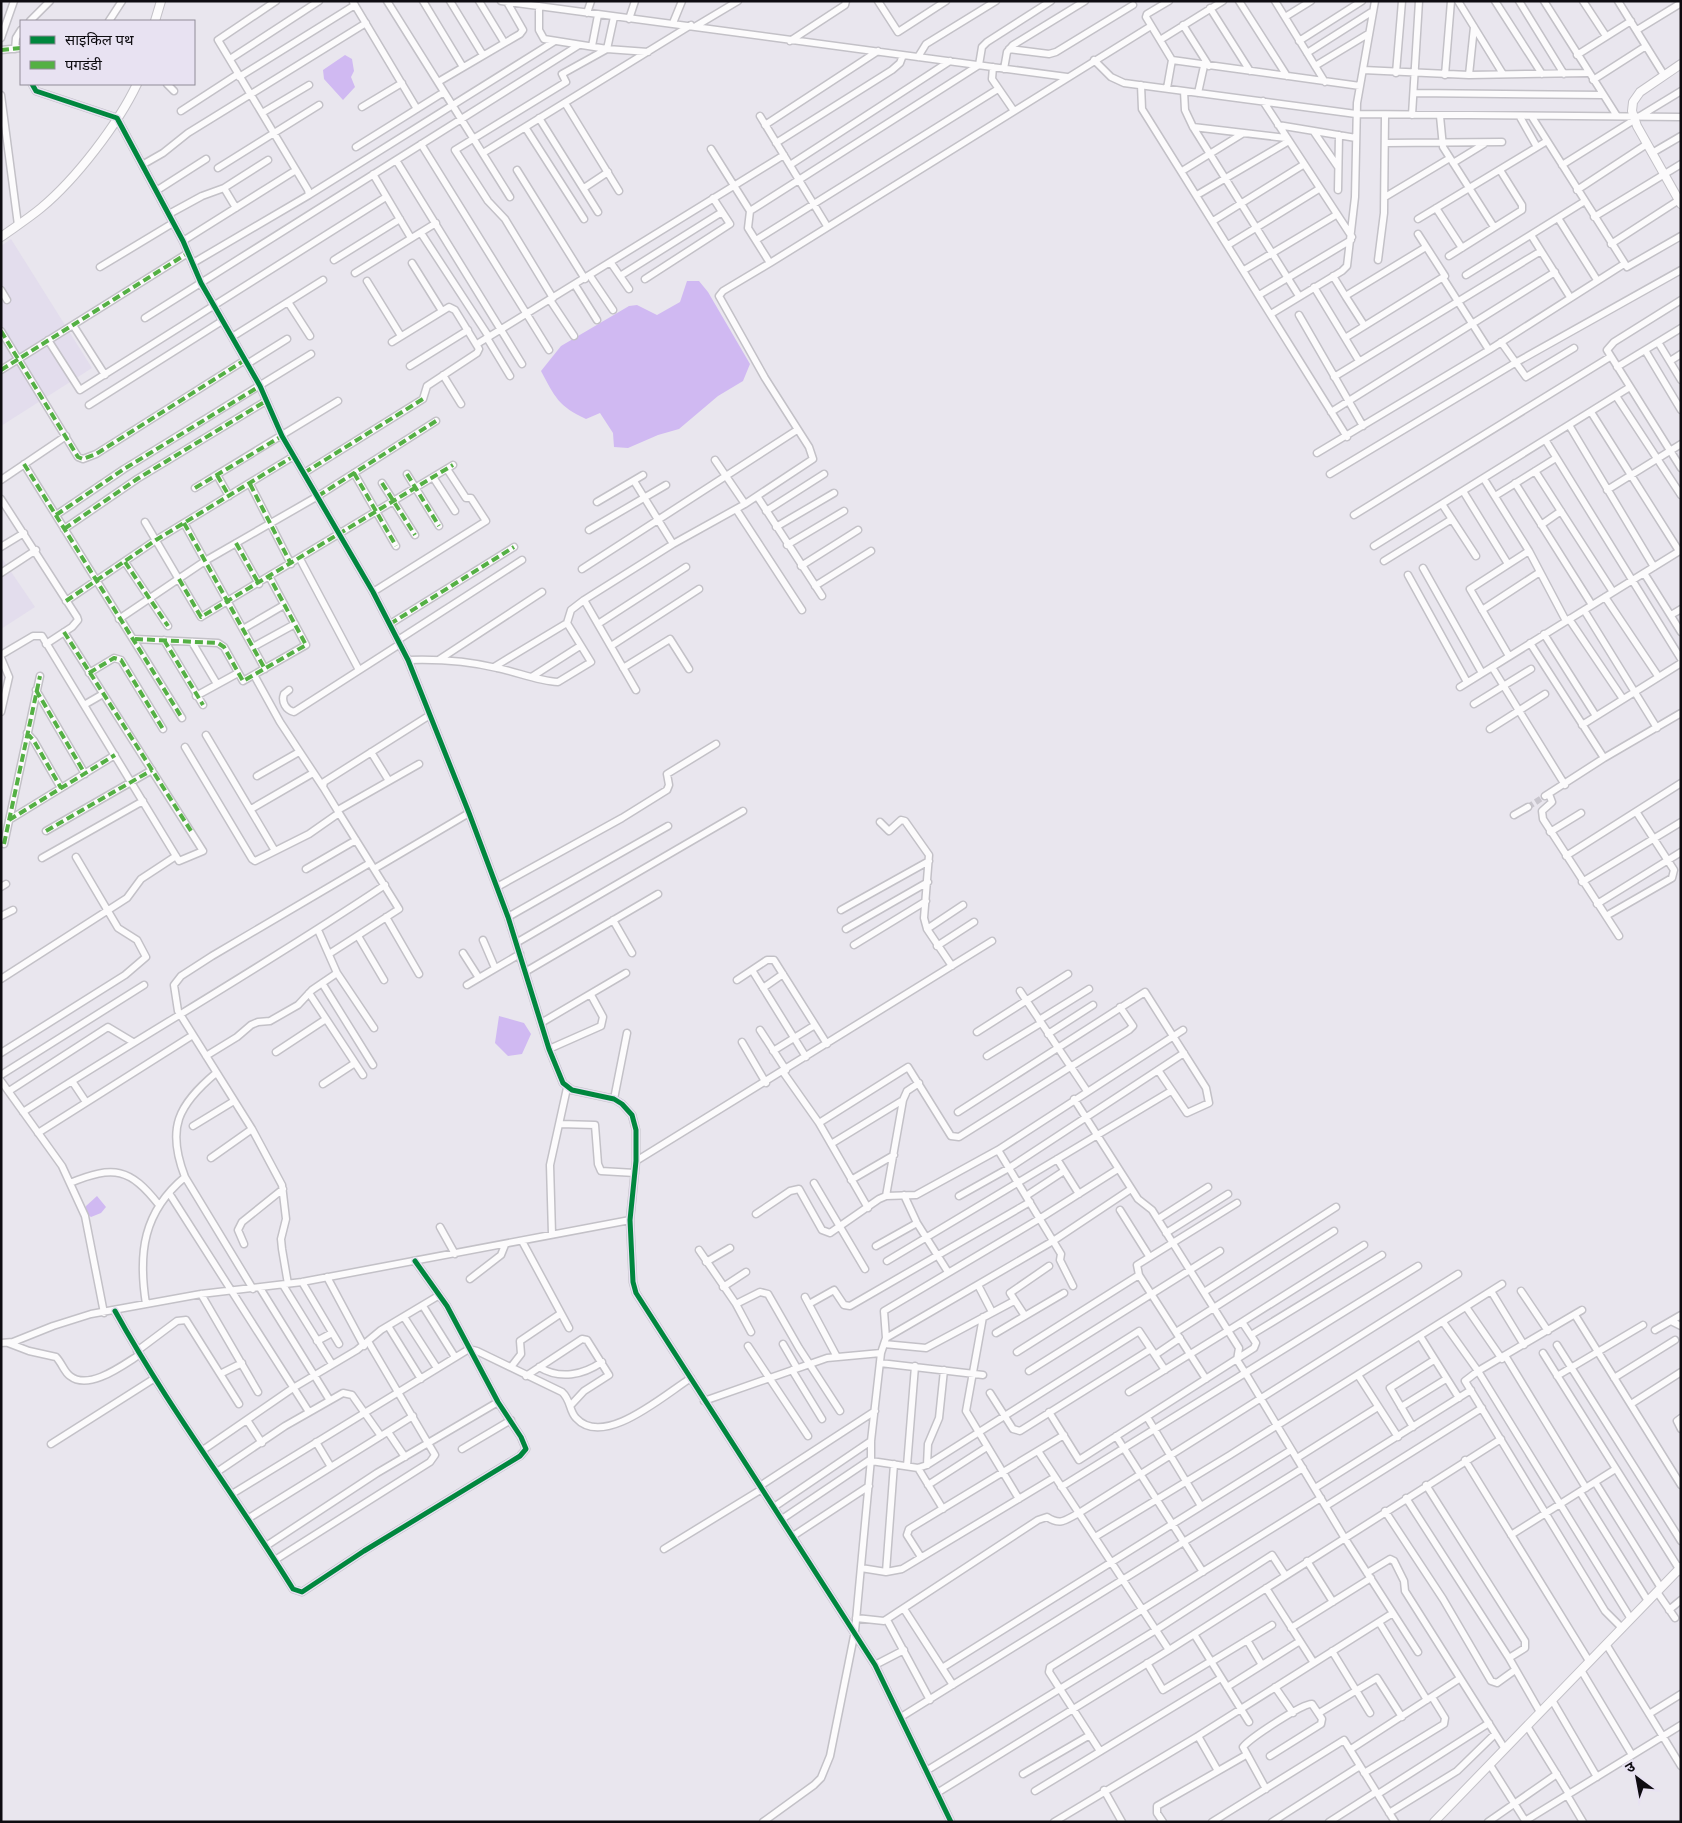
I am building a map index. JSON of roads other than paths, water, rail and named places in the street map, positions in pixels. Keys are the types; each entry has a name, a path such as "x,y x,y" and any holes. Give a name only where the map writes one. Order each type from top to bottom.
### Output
{"street":[{"path":"1,38 14,1"},
{"path":"31,20 50,1"},
{"path":"110,20 122,1"},
{"path":"155,20 160,1"},
{"path":"276,1 218,40 309,195"},
{"path":"230,59 318,1"},
{"path":"387,1 510,197"},
{"path":"423,1 463,67"},
{"path":"450,1 483,55"},
{"path":"479,1 504,42"},
{"path":"587,13 591,1"},
{"path":"629,20 635,1"},
{"path":"674,23 682,1"},
{"path":"483,153 648,52 738,1"},
{"path":"790,41 845,5 846,1"},
{"path":"880,2 898,32 946,1"},
{"path":"918,57 924,45 996,1"},
{"path":"750,211 979,65 982,47 986,42 1051,1"},
{"path":"1004,69 1009,49 1085,1"},
{"path":"1167,88 1172,60 1147,19 1147,14 1169,1"},
{"path":"1160,40 1223,1"},
{"path":"1239,1 1288,76"},
{"path":"1275,1 1325,82"},
{"path":"1285,17 1311,1"},
{"path":"1299,41 1362,1"},
{"path":"1271,314 1346,266 1351,239 1356,114 1375,1"},
{"path":"1396,73 1402,1"},
{"path":"1412,115 1420,1"},
{"path":"1445,75 1451,1"},
{"path":"1458,1 1503,74"},
{"path":"1495,1 1542,74"},
{"path":"1519,1 1564,74"},
{"path":"1544,1 1617,116"},
{"path":"1583,1 1606,36"},
{"path":"1618,1 1664,75"},
{"path":"438,82 523,30 504,2"},
{"path":"504,2 629,20 674,23 790,41 1066,77"},
{"path":"181,111 354,3 418,109"},
{"path":"1009,49 1049,54 1056,52 1133,5"},
{"path":"1637,30 1678,5"},
{"path":"539,6 541,35 544,39 579,45 648,52"},
{"path":"1210,8 1250,71"},
{"path":"1307,53 1373,11"},
{"path":"592,46 598,15"},
{"path":"574,336 505,219 488,201 455,150 566,82 562,74 607,48 614,17"},
{"path":"1577,55 1631,21"},
{"path":"142,165 163,153 188,133 366,23"},
{"path":"1183,25 1206,66 1198,93"},
{"path":"494,667 566,623 571,610 584,600 674,544 745,504 813,459 812,453 719,296 723,291 1151,26"},
{"path":"1469,76 1474,26"},
{"path":"1,50 18,48 16,38 20,32"},
{"path":"1315,66 1368,34"},
{"path":"192,263 309,195 555,41"},
{"path":"145,318 579,45"},
{"path":"1593,80 1646,46"},
{"path":"765,125 878,51"},
{"path":"776,143 892,70 900,63 903,55"},
{"path":"1094,60 1112,77 1124,83 1356,114 1385,116 1617,116 1635,118 1681,116"},
{"path":"1172,60 1360,86"},
{"path":"790,165 950,61"},
{"path":"993,67 991,77 1014,111"},
{"path":"1611,244 1679,199 1647,144 1635,118 1632,106 1637,96 1664,75 1680,67"},
{"path":"1363,70 1469,76 1588,73"},
{"path":"362,107 402,83"},
{"path":"33,85 36,91 118,118 183,241 201,283 260,386 282,436 373,592 408,660 508,917 550,1049 568,1088 550,1165 552,1234"},
{"path":"1,237 42,208 65,186 127,106 137,85"},
{"path":"168,85 174,91"},
{"path":"1141,85 1142,110 1347,437"},
{"path":"262,113 309,86"},
{"path":"756,240 998,89"},
{"path":"1184,91 1185,110 1193,127 1299,296"},
{"path":"1562,165 1681,91"},
{"path":"356,147 444,92"},
{"path":"1414,93 1603,95"},
{"path":"1,95 18,225"},
{"path":"1263,101 1351,239"},
{"path":"565,103 619,191"},
{"path":"218,168 319,105"},
{"path":"760,116 827,226"},
{"path":"1378,260 1384,197 1385,116"},
{"path":"1440,116 1441,143 1494,227"},
{"path":"1520,116 1537,147"},
{"path":"1532,117 1627,268 1681,236"},
{"path":"540,118 598,212"},
{"path":"1278,125 1356,138"},
{"path":"525,127 584,219"},
{"path":"1193,127 1288,140"},
{"path":"1314,132 1339,168"},
{"path":"1182,171 1243,134"},
{"path":"1338,190 1339,135"},
{"path":"1652,153 1681,136"},
{"path":"1197,195 1288,140"},
{"path":"1418,219 1547,141"},
{"path":"1386,143 1502,142"},
{"path":"1384,197 1486,143"},
{"path":"421,144 548,350"},
{"path":"1577,190 1647,144"},
{"path":"711,149 750,211 748,228 770,263"},
{"path":"477,344 588,278 784,155"},
{"path":"156,191 206,159"},
{"path":"169,214 202,196 224,188 268,160"},
{"path":"396,160 522,364"},
{"path":"1594,217 1681,164"},
{"path":"1213,221 1303,165"},
{"path":"183,241 296,170"},
{"path":"516,170 588,278 613,310"},
{"path":"1449,256 1523,208 1500,170"},
{"path":"584,188 608,172"},
{"path":"373,174 412,238"},
{"path":"224,188 236,208"},
{"path":"1228,245 1319,189"},
{"path":"48,340 80,390 386,197"},
{"path":"645,279 730,224 714,198"},
{"path":"1466,275 1585,201"},
{"path":"1436,208 1462,248"},
{"path":"620,276 722,212"},
{"path":"1244,270 1336,215"},
{"path":"1558,218 1596,280"},
{"path":"334,260 400,219"},
{"path":"100,267 173,223"},
{"path":"355,273 436,223"},
{"path":"421,233 510,376"},
{"path":"1345,338 1443,278 1445,274 1418,234"},
{"path":"1531,235 1570,297"},
{"path":"1259,295 1351,239"},
{"path":"1346,297 1350,292 1426,247"},
{"path":"1334,377 1541,251"},
{"path":"1,370 188,253"},
{"path":"412,263 442,311"},
{"path":"611,263 629,289"},
{"path":"1317,453 1347,437 1624,264"},
{"path":"1330,474 1515,363 1681,270"},
{"path":"1330,412 1473,325 1555,272"},
{"path":"1333,276 1364,326"},
{"path":"1443,278 1488,350"},
{"path":"232,337 323,280"},
{"path":"367,281 401,336"},
{"path":"575,285 598,320"},
{"path":"1314,288 1359,361"},
{"path":"1,290 7,300"},
{"path":"1681,300 1608,346 1607,350 1681,468"},
{"path":"288,302 310,336"},
{"path":"304,473 423,399 425,396 424,389 477,353 479,349 468,330 449,307 392,342"},
{"path":"1299,315 1363,426"},
{"path":"89,405 222,321"},
{"path":"73,325 105,375"},
{"path":"1617,367 1681,328"},
{"path":"410,366 468,330"},
{"path":"1,331 78,457 88,458 287,339"},
{"path":"1501,342 1526,377 1574,348"},
{"path":"1658,342 1681,380"},
{"path":"1645,350 1681,410"},
{"path":"56,515 124,469 311,354"},
{"path":"1670,361 1681,354"},
{"path":"1354,515 1610,357"},
{"path":"443,375 461,404"},
{"path":"1374,546 1546,441 1630,387"},
{"path":"1616,396 1681,495"},
{"path":"64,528 137,479 266,401"},
{"path":"195,488 338,401"},
{"path":"1460,687 1680,550 1591,412"},
{"path":"119,619 205,561 318,496 436,421"},
{"path":"1569,425 1654,566"},
{"path":"582,569 658,522 797,430"},
{"path":"1,480 66,436"},
{"path":"1546,441 1681,659"},
{"path":"1607,490 1681,444"},
{"path":"66,601 156,540 294,456"},
{"path":"1495,496 1556,458"},
{"path":"715,460 745,504"},
{"path":"24,464 182,718"},
{"path":"145,522 201,617 270,578 450,467 466,498 471,498 486,521 373,592"},
{"path":"1535,471 1613,592"},
{"path":"354,473 396,546"},
{"path":"407,474 439,526"},
{"path":"766,511 824,474"},
{"path":"216,475 229,496"},
{"path":"597,502 643,475"},
{"path":"433,477 455,511"},
{"path":"1484,478 1529,551 1568,620 1623,699"},
{"path":"634,481 658,522 674,544"},
{"path":"382,483 415,535"},
{"path":"1515,483 1592,605"},
{"path":"250,484 291,564"},
{"path":"589,530 666,484"},
{"path":"1463,491 1508,564"},
{"path":"776,527 834,493"},
{"path":"757,496 787,545 822,596"},
{"path":"1,499 36,550 78,620 46,644"},
{"path":"1442,504 1476,556"},
{"path":"736,509 802,610"},
{"path":"787,545 844,511"},
{"path":"1541,525 1561,512"},
{"path":"1384,561 1452,519"},
{"path":"184,523 265,669"},
{"path":"801,566 858,530"},
{"path":"1,546 24,533"},
{"path":"236,543 259,584"},
{"path":"390,624 514,547"},
{"path":"1,573 36,550"},
{"path":"815,586 871,551"},
{"path":"1509,656 1470,589 1529,551"},
{"path":"300,559 359,670"},
{"path":"289,690 284,694 283,701 289,710 294,712 522,560"},
{"path":"125,562 168,626"},
{"path":"598,624 686,567"},
{"path":"1423,568 1482,673"},
{"path":"1482,610 1540,572"},
{"path":"1644,572 1681,632"},
{"path":"1408,575 1468,682"},
{"path":"134,639 218,643 224,647 243,681 306,645 270,578"},
{"path":"610,646 699,589"},
{"path":"440,659 542,592"},
{"path":"1605,597 1658,676"},
{"path":"584,600 636,690"},
{"path":"243,629 284,604"},
{"path":"1671,615 1681,609"},
{"path":"1584,610 1636,690 1657,728"},
{"path":"408,660 440,659 494,667 551,682 564,680 591,662 566,623"},
{"path":"253,647 295,624"},
{"path":"1,712 9,677 1,656 38,634 42,636 179,861 203,851 64,632"},
{"path":"1544,634 1596,716"},
{"path":"623,668 670,639 690,669"},
{"path":"164,640 203,705"},
{"path":"192,642 217,684"},
{"path":"1530,643 1604,758"},
{"path":"533,676 580,646"},
{"path":"89,673 114,658 122,660 164,729"},
{"path":"1582,725 1681,663"},
{"path":"1492,667 1565,785"},
{"path":"1474,704 1531,669"},
{"path":"196,696 238,673"},
{"path":"254,675 299,752 339,811 399,909 329,954"},
{"path":"4,844 40,676"},
{"path":"36,690 85,774"},
{"path":"84,704 103,694"},
{"path":"1490,729 1520,712 1545,694"},
{"path":"1619,936 1550,832 1541,814 1552,802 1547,795 1604,758 1681,713"},
{"path":"323,787 324,782 430,715"},
{"path":"27,733 34,741 61,788"},
{"path":"206,735 275,851"},
{"path":"496,887 622,818 667,790 669,785 667,774 716,744"},
{"path":"185,747 252,859 259,859 308,834 339,811 419,764"},
{"path":"258,776 299,752"},
{"path":"371,752 389,781"},
{"path":"9,820 115,756"},
{"path":"46,832 152,770"},
{"path":"250,809 313,773"},
{"path":"1566,856 1637,813 1681,783"},
{"path":"42,858 143,801"},
{"path":"1514,815 1528,807"},
{"path":"516,943 743,811"},
{"path":"374,869 469,813"},
{"path":"1550,832 1581,813"},
{"path":"1606,916 1672,878 1674,870 1637,813"},
{"path":"880,822 889,831 901,820 905,822 925,850 930,861 924,918 926,929 952,966"},
{"path":"1582,882 1681,822"},
{"path":"508,917 668,826"},
{"path":"306,869 356,840"},
{"path":"1597,904 1681,852"},
{"path":"1,979 132,895 141,879 176,856"},
{"path":"1,1053 125,975 146,957 137,940 121,932 76,857"},
{"path":"841,910 930,861"},
{"path":"332,1364 285,1284 281,1239 286,1219 283,1189 272,1164 252,1129 181,1015 174,985 180,976 370,862"},
{"path":"846,929 928,882"},
{"path":"23,1112 133,1042 181,1015 318,930 384,885"},
{"path":"525,972 658,894"},
{"path":"854,945 926,901"},
{"path":"926,929 963,905"},
{"path":"1,916 13,910"},
{"path":"386,917 419,974"},
{"path":"614,920 632,953"},
{"path":"937,946 974,922"},
{"path":"318,930 337,973 374,1028"},
{"path":"358,936 384,980"},
{"path":"482,940 495,968"},
{"path":"636,1161 992,941"},
{"path":"463,954 480,978"},
{"path":"467,985 520,954"},
{"path":"737,980 771,959 783,974 827,1044"},
{"path":"752,970 806,1057"},
{"path":"541,1023 626,972"},
{"path":"206,1056 237,1037 254,1023 270,1021 298,1006 309,993 337,973"},
{"path":"763,988 783,974"},
{"path":"977,1032 1068,974"},
{"path":"322,983 373,1065"},
{"path":"1,1075 144,985"},
{"path":"987,1056 1089,988"},
{"path":"1020,991 1087,1091"},
{"path":"958,1112 1145,992 1206,1088 1209,1103 1187,1113 1170,1091 1158,1070"},
{"path":"309,993 363,1075"},
{"path":"550,1049 601,1026 603,1017 590,995"},
{"path":"1048,1034 1093,1005"},
{"path":"819,1124 908,1067 951,1136 955,1138 1132,1026 1120,1007"},
{"path":"276,1052 326,1019"},
{"path":"774,1051 815,1025"},
{"path":"8,1091 108,1027 133,1042"},
{"path":"760,1030 819,1124 868,1208"},
{"path":"756,1214 790,1191 799,1189 822,1230 830,1233 886,1196 921,1194 998,1150 1183,1030"},
{"path":"614,1099 627,1033"},
{"path":"38,1133 193,1035"},
{"path":"742,1042 766,1082"},
{"path":"959,1196 1009,1168 1184,1053"},
{"path":"323,1084 356,1064"},
{"path":"216,1073 191,1097 177,1125 179,1160 185,1178 329,1400"},
{"path":"1,1081 62,1166 85,1216 104,1313"},
{"path":"72,1081 86,1102"},
{"path":"886,1196 903,1100 907,1092 919,1083"},
{"path":"568,1088 614,1099 622,1104 632,1115 636,1130 636,1161 630,1220 633,1282 636,1293 704,1401 855,1631 875,1665 951,1822"},
{"path":"887,1261 1170,1091"},
{"path":"1074,1099 1131,1188 1158,1219 1239,1348 1237,1360 1344,1537 1418,1652"},
{"path":"831,1144 903,1100"},
{"path":"193,1126 234,1101"},
{"path":"560,1124 595,1125 598,1164 601,1172 635,1173"},
{"path":"211,1158 252,1129"},
{"path":"998,1150 1062,1254 1060,1260 1073,1286"},
{"path":"851,1180 894,1155"},
{"path":"1057,1159 1079,1194"},
{"path":"763,1822 793,1802 821,1778 830,1756 855,1631 874,1411 881,1353 885,1341 884,1311 1039,1219 1118,1168"},
{"path":"809,1304 834,1290 844,1305 850,1306 1028,1199 1064,1171"},
{"path":"70,1183 103,1173 131,1176 142,1184 159,1205"},
{"path":"146,1304 143,1279 151,1217 169,1193 185,1178"},
{"path":"814,1183 865,1269"},
{"path":"885,1341 1053,1240 1131,1188"},
{"path":"1158,1219 1208,1188"},
{"path":"244,1244 238,1230 242,1222 283,1189"},
{"path":"169,1193 309,1412"},
{"path":"1166,1233 1228,1194"},
{"path":"904,1195 917,1223 948,1272"},
{"path":"1206,1379 1139,1275 1137,1265 1237,1203"},
{"path":"1204,1292 1336,1207"},
{"path":"1120,1210 1149,1256"},
{"path":"4,1343 82,1317 146,1304 201,1294 257,1289 302,1282 630,1220"},
{"path":"876,1246 917,1223"},
{"path":"440,1227 455,1254"},
{"path":"1176,1332 1334,1231"},
{"path":"522,1241 569,1328"},
{"path":"470,1279 501,1255 505,1245"},
{"path":"1129,1392 1364,1245"},
{"path":"706,1262 730,1248"},
{"path":"698,1250 736,1304 751,1332"},
{"path":"1029,1371 1220,1251"},
{"path":"1251,1335 1382,1255"},
{"path":"115,1311 138,1353 249,1518 293,1589 298,1592 308,1590 364,1551 520,1456 526,1449 524,1442 498,1402 469,1349 465,1337 415,1261"},
{"path":"1025,1316 1010,1293 1049,1266"},
{"path":"1062,1487 1418,1266"},
{"path":"723,1287 746,1272"},
{"path":"856,1618 876,1622 887,1620 1038,1520 1047,1517 1059,1523 1079,1513 1458,1274"},
{"path":"1016,1352 1139,1275"},
{"path":"275,1560 430,1462 435,1454 430,1443 366,1344 327,1277"},
{"path":"302,1282 339,1344"},
{"path":"1095,1537 1187,1482 1502,1284"},
{"path":"978,1286 992,1312"},
{"path":"1522,1291 1548,1331"},
{"path":"736,1304 760,1292 768,1294 809,1364 840,1411"},
{"path":"1491,1292 1524,1346"},
{"path":"996,1333 1064,1293"},
{"path":"201,1294 258,1392"},
{"path":"203,1450 293,1388 366,1344 388,1326 438,1296"},
{"path":"805,1298 837,1357"},
{"path":"885,1341 926,1348 1014,1300"},
{"path":"423,1306 455,1357"},
{"path":"1466,1307 1504,1358 1648,1601"},
{"path":"1582,1310 1478,1372 1466,1382 1606,1611 1622,1628"},
{"path":"511,1367 518,1360 520,1342 523,1338 560,1314"},
{"path":"1574,1315 1681,1485"},
{"path":"1655,1330 1681,1315"},
{"path":"404,1317 437,1368"},
{"path":"983,1317 966,1411 1019,1499"},
{"path":"4,1343 56,1357 71,1377 78,1380 102,1377 138,1353 177,1321 186,1320 239,1404"},
{"path":"1671,1321 1681,1326"},
{"path":"1049,1412 1079,1460 1256,1346 1242,1322"},
{"path":"1443,1322 1478,1372 1631,1619"},
{"path":"1557,1376 1643,1325"},
{"path":"388,1326 421,1379"},
{"path":"782,1519 871,1460 918,1468 927,1465 1131,1334 1139,1331 1165,1370"},
{"path":"318,1341 332,1333"},
{"path":"1420,1336 1459,1398"},
{"path":"990,1392 1015,1431 1020,1431 1049,1412 1180,1338"},
{"path":"526,1376 585,1339 608,1371 607,1378 584,1392 571,1404"},
{"path":"1614,1378 1675,1340"},
{"path":"783,1344 794,1369 822,1419"},
{"path":"1557,1345 1681,1541"},
{"path":"748,1346 808,1436"},
{"path":"469,1349 562,1392 571,1404 576,1418 593,1429 605,1428 626,1420 691,1378"},
{"path":"232,1494 469,1349"},
{"path":"704,1401 809,1364 837,1357 881,1353"},
{"path":"1434,1822 1589,1661 1680,1570 1614,1470 1543,1353"},
{"path":"1413,1427 1391,1392 1392,1385 1434,1360"},
{"path":"539,1367 556,1373 580,1374 602,1362"},
{"path":"220,1374 242,1363"},
{"path":"880,1363 983,1375"},
{"path":"907,1466 915,1366"},
{"path":"927,1465 928,1444 939,1418 944,1370"},
{"path":"1631,1404 1681,1372"},
{"path":"1358,1375 1398,1437"},
{"path":"51,1444 155,1378"},
{"path":"1401,1407 1446,1379"},
{"path":"1315,1488 1472,1390"},
{"path":"217,1472 309,1412 329,1400 347,1393 365,1412 382,1436"},
{"path":"266,1546 405,1457 498,1402"},
{"path":"1297,1458 1378,1407"},
{"path":"1326,1506 1482,1408"},
{"path":"664,1550 761,1488 874,1411"},
{"path":"249,1518 413,1416"},
{"path":"1147,1417 1201,1506"},
{"path":"1681,1418 1677,1422 1681,1429"},
{"path":"247,1420 262,1443"},
{"path":"462,1450 511,1420"},
{"path":"388,1432 405,1457"},
{"path":"922,1557 907,1532 1064,1435"},
{"path":"1116,1436 1174,1523 1203,1572"},
{"path":"937,1793 1169,1650 1500,1439"},
{"path":"774,1507 871,1441"},
{"path":"316,1442 331,1467"},
{"path":"928,1485 987,1447"},
{"path":"942,1668 1291,1450"},
{"path":"1038,1451 1169,1650"},
{"path":"1465,1460 1589,1661"},
{"path":"886,1572 894,1464"},
{"path":"918,1468 943,1509"},
{"path":"901,1717 1124,1581 1303,1468"},
{"path":"1512,1535 1614,1470"},
{"path":"861,1568 886,1572 902,1569 1055,1477"},
{"path":"1595,1482 1675,1618"},
{"path":"1426,1485 1525,1641 1525,1648 1508,1658"},
{"path":"793,1536 869,1486"},
{"path":"1100,1751 1049,1672 1050,1667 1321,1498"},
{"path":"1406,1498 1508,1658 1540,1712"},
{"path":"1385,1511 1434,1584 1491,1681 1497,1683 1515,1670"},
{"path":"926,1770 1156,1630 1272,1555 1285,1575"},
{"path":"1292,1628 1333,1602 1390,1559 1394,1561 1405,1583 1405,1591 1505,1749"},
{"path":"1307,1561 1333,1602"},
{"path":"1266,1588 1314,1663"},
{"path":"1669,1610 1681,1600"},
{"path":"904,1609 953,1685"},
{"path":"1054,1822 1104,1790 1198,1736 1393,1613"},
{"path":"887,1620 930,1700"},
{"path":"1364,1773 1446,1722 1379,1622"},
{"path":"1147,1663 1163,1690 1272,1625"},
{"path":"1194,1634 1249,1722"},
{"path":"1246,1640 1262,1665"},
{"path":"1227,1687 1300,1641"},
{"path":"1606,1644 1681,1766"},
{"path":"875,1665 904,1650"},
{"path":"1332,1651 1370,1713"},
{"path":"1581,1670 1632,1755"},
{"path":"1035,1791 1221,1678"},
{"path":"1319,1713 1377,1678 1402,1717"},
{"path":"1351,1749 1460,1679"},
{"path":"1275,1687 1293,1713"},
{"path":"1649,1714 1681,1694"},
{"path":"1552,1700 1597,1777"},
{"path":"1266,1789 1243,1750 1245,1744 1310,1704 1319,1713 1322,1719 1321,1724 1270,1756"},
{"path":"1329,1822 1489,1724"},
{"path":"1527,1726 1557,1774 1583,1822"},
{"path":"1490,1764 1525,1821 1681,1726"},
{"path":"1389,1813 1457,1771 1495,1734"},
{"path":"1023,1774 1090,1735"},
{"path":"1198,1736 1218,1771"},
{"path":"1212,1822 1344,1740 1395,1822"},
{"path":"1163,1822 1157,1813 1157,1806 1246,1755"},
{"path":"1272,1822 1360,1766"},
{"path":"1488,1822 1557,1774"},
{"path":"1104,1790 1122,1822"}],"tunnel":[{"path":"1528,807 1545,796"}]}
